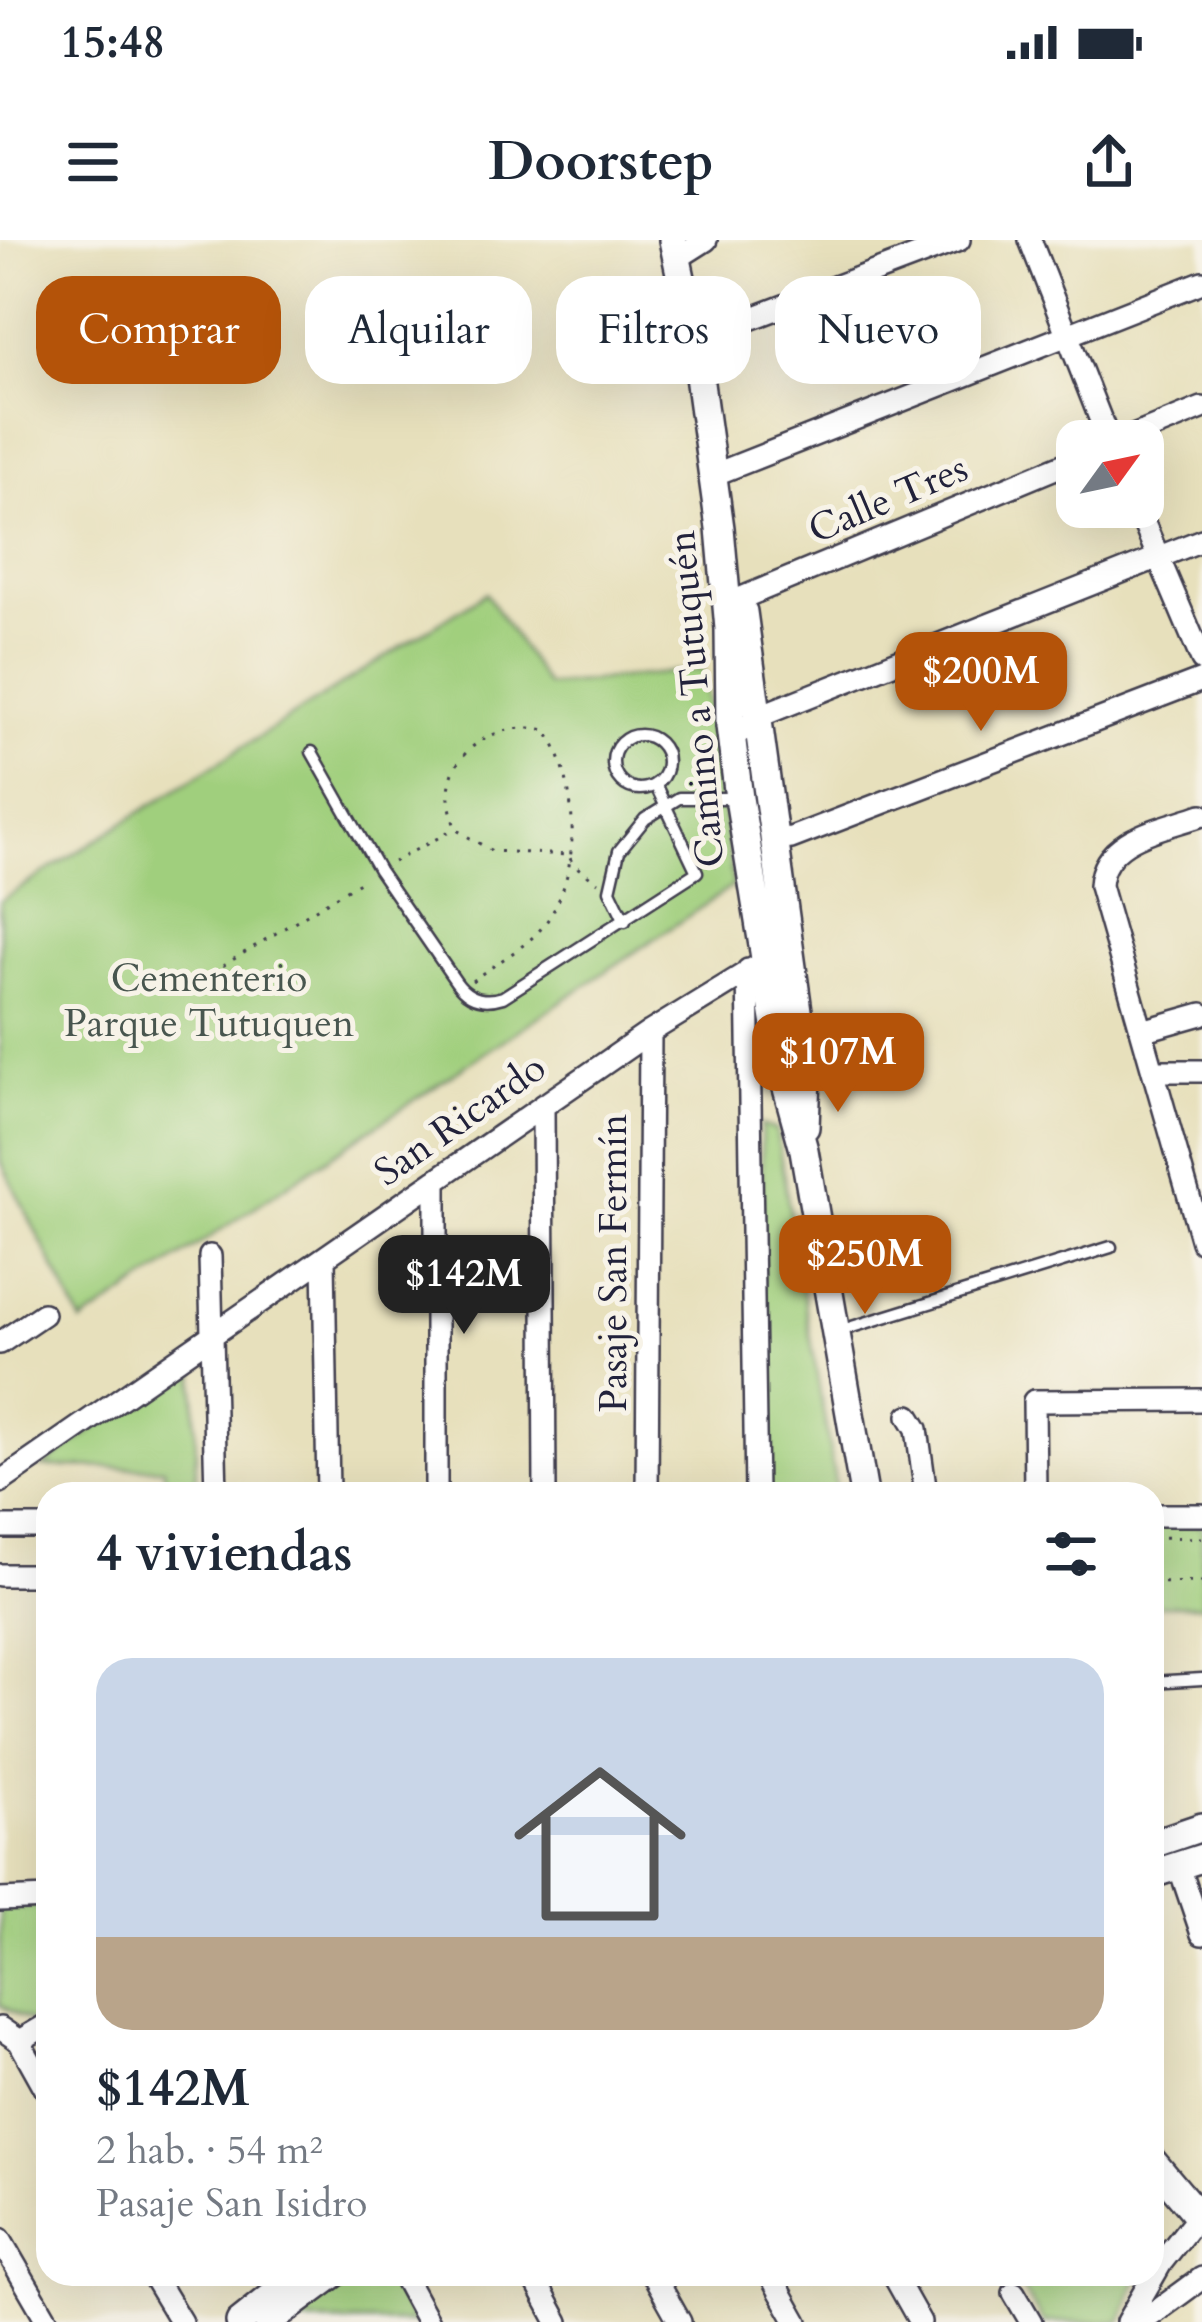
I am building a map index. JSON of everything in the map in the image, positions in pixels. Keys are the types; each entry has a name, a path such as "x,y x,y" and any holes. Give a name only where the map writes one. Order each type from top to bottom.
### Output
{"street":[{"path":"751,319 959,240"},
{"path":"1030,240 1101,420"},
{"name":"Camino a Tutuquén","path":"687,246 692,276"},
{"path":"718,473 1202,282"},
{"name":"Camino a Tutuquén","path":"707,384 734,602 757,717 774,840 767,960"},
{"path":"1164,423 1202,408"},
{"name":"Calle Tres","path":"734,602 1056,468"},
{"path":"1146,528 1202,660"},
{"path":"731,740 757,717 1202,540"},
{"name":"Camino a Tutuquén","path":"734,602 731,740 739,798 785,1081 804,1150 862,1482"},
{"path":"774,840 790,838 1202,680"},
{"path":"739,798 769,805"},
{"path":"1202,815 1129,841 1106,859 1100,872 1142,1031 1192,1172 1202,1242"},
{"path":"756,1482 767,960"},
{"name":"San Ricardo","path":"0,1482 650,1033 767,960"},
{"path":"1142,1031 1202,1014"},
{"name":"Pasaje San Fermín","path":"647,1482 650,1033"},
{"path":"1156,1071 1202,1071"},
{"path":"543,1106 544,1482"},
{"path":"436,1180 436,1482"},
{"path":"210,1256 216,1482"},
{"path":"324,1258 328,1482"},
{"path":"0,1343 44,1314"},
{"path":"1035,1482 1034,1402 1202,1400"},
{"path":"909,1416 917,1429 924,1482"},
{"path":"1164,1515 1202,1515"},
{"path":"0,1527 36,1527"},
{"path":"0,1574 36,1575"},
{"path":"1164,1840 1202,1827"},
{"path":"1178,1866 1202,1934"},
{"path":"0,1900 36,1898"},
{"path":"10,2034 36,2074"},
{"path":"1164,2175 1200,2218 1164,2260"},
{"path":"0,2239 48,2322"},
{"path":"1142,2322 1202,2278"},
{"path":"159,2286 181,2322"},
{"path":"240,2322 286,2286"},
{"path":"269,2322 318,2286"},
{"path":"408,2286 428,2322"},
{"path":"539,2286 559,2322"},
{"path":"660,2286 680,2322"},
{"path":"777,2286 797,2322"},
{"path":"900,2286 920,2322"},
{"path":"1127,2322 1148,2286"},
{"path":"1013,2294 1031,2322"}],"lane":[{"path":"646,736 662,747 667,764 655,784 631,788 617,776 613,758 623,741 646,736"},
{"path":"312,752 380,870 461,989 482,1000 503,997 697,872 655,784"},
{"path":"625,921 610,890 619,851 645,819 680,798 739,798"},
{"path":"836,1332 1111,1247"},
{"path":"1164,1681 1202,1679"}],"path":[{"path":"455,829 450,787 466,753 488,736 522,725 546,730 561,756 570,787 573,821 562,886 538,933 461,989"},
{"path":"182,991 455,829"},
{"path":"455,829 492,851 568,855"},
{"path":"568,855 574,865 610,890"},
{"path":"1164,1538 1202,1538"},
{"path":"1164,1583 1202,1582"}],"green space":[{"name":"Cementerio Parque Tutuquen","path":"486,593 547,686 703,669 733,886 82,1323 0,1160 0,901"},
{"path":"761,1125 776,1130 835,1482 765,1482"},
{"path":"195,1355 196,1482 165,1482 164,1468 42,1467"},
{"path":"1164,1525 1202,1525 1202,1605 1164,1605"},
{"path":"36,1906 36,2017 29,2021 0,2005 0,1908"},
{"path":"336,2286 394,2286 414,2322 283,2322"},
{"path":"1021,2286 1134,2286 1121,2322 1044,2322"}]}
